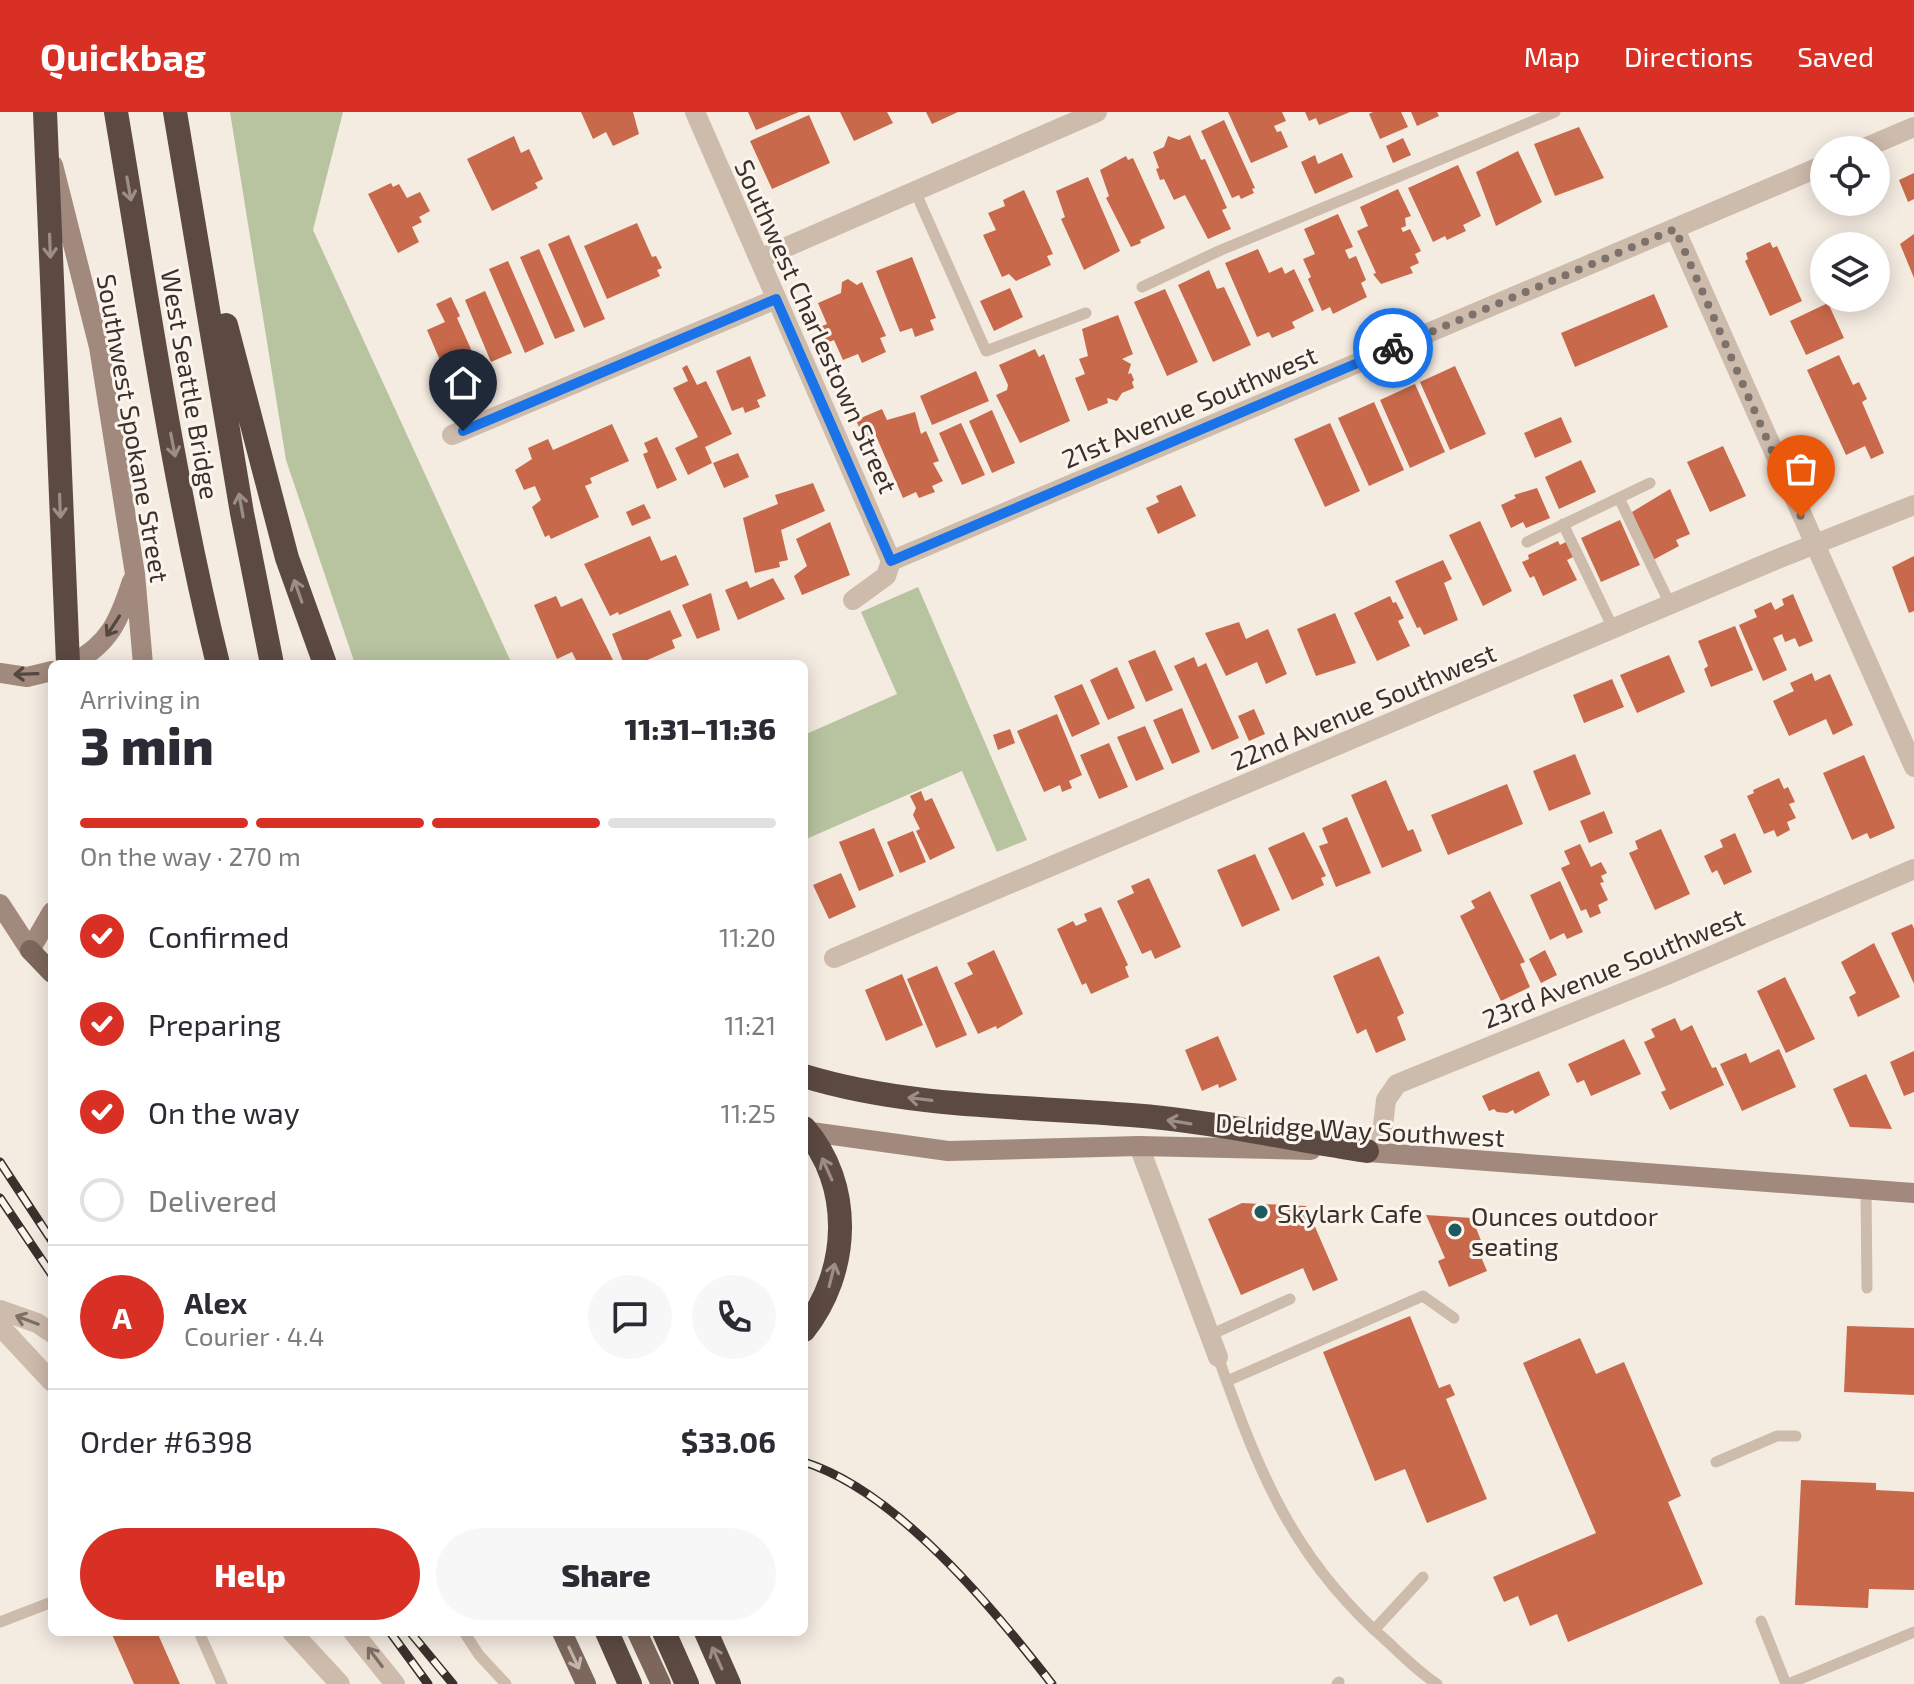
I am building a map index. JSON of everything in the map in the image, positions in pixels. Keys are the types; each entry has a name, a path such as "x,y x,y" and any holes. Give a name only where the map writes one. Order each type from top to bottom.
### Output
{"highway":[{"path":"45,112 70,660"},
{"name":"West Seattle Bridge","path":"116,112 167,414 199,585 217,660"},
{"name":"West Seattle Bridge","path":"175,112 242,513 271,660"},
{"path":"184,159 287,558 324,660"},
{"path":"808,1078 885,1094 958,1103 1136,1115 1374,1151"},
{"path":"808,1135 830,1170 842,1213 831,1283 820,1310 808,1325"},
{"path":"609,1636 630,1684"},
{"path":"664,1636 664,1684"},
{"path":"666,1636 687,1684"},
{"path":"708,1636 729,1684"}],"main road":[{"name":"Southwest Spokane Street","path":"35,112 60,186 99,347 135,574 144,660"},
{"path":"78,660 95,652 118,623 135,574"},
{"path":"0,673 27,677 48,672"},
{"path":"0,904 30,950 48,969"},
{"path":"30,950 48,919"},
{"path":"30,950 48,944"},
{"name":"Delridge Way Southwest","path":"808,1130 948,1151 1139,1146 1374,1151 1914,1193"},
{"path":"564,1636 586,1684"},
{"path":"639,1636 664,1684"}],"street":[{"name":"Southwest Charlestown Street","path":"695,112 891,561"},
{"path":"759,259 1097,112"},
{"path":"1890,137 1914,127"},
{"name":"21st Avenue Southwest","path":"853,600 886,576 891,561 1810,171"},
{"path":"1675,229 1914,767"},
{"path":"452,435 776,299"},
{"name":"22nd Avenue Southwest","path":"834,958 1813,544 1914,505"},
{"name":"23rd Avenue Southwest","path":"1374,1151 1388,1094 1397,1084 1669,974 1914,869"},
{"path":"1139,1146 1218,1357"},
{"path":"0,1310 37,1323 48,1330"},
{"path":"0,1326 48,1378"},
{"path":"296,1636 340,1684"},
{"path":"356,1636 395,1684"}],"lane":[{"path":"1142,287 1221,250 1555,112"},
{"path":"915,191 986,351 1086,313"},
{"path":"1527,542 1650,483"},
{"path":"1619,498 1670,604"},
{"path":"1563,524 1613,628"},
{"path":"1866,1189 1867,1288"},
{"path":"1227,1381 1423,1296 1454,1318"},
{"path":"1210,1335 1290,1299"},
{"path":"1218,1357 1262,1474 1294,1534 1331,1588 1437,1684"},
{"path":"1716,1462 1777,1436 1796,1436"},
{"path":"1374,1630 1423,1577"},
{"path":"0,1622 48,1604"},
{"path":"1761,1621 1787,1684 1914,1632"},
{"path":"201,1636 222,1684"},
{"path":"467,1636 506,1684"}],"green space":[{"path":"230,112 343,112 313,230 510,660 354,660 286,460"},
{"path":"918,587 1027,840 997,852 962,771 808,838 808,733 897,694 861,612"}],"building":[{"path":"581,112 633,112 639,134 613,146 606,132 593,139"},
{"path":"748,112 799,112 756,130"},
{"path":"840,112 887,112 893,123 854,141"},
{"path":"926,112 958,112 932,124"},
{"path":"1228,112 1282,112 1286,121 1274,126 1277,132 1281,131 1288,147 1251,163"},
{"path":"1305,112 1350,112 1319,125 1316,118 1309,121"},
{"path":"1401,112 1408,127 1380,139 1369,114"},
{"path":"1411,112 1437,112 1439,116 1417,126"},
{"path":"809,115 830,163 772,189 750,141"},
{"path":"1224,120 1255,188 1252,189 1254,193 1241,199 1239,195 1232,198 1201,131"},
{"path":"1579,127 1604,178 1555,196 1534,144"},
{"path":"1190,135 1201,160 1205,159 1227,208 1222,210 1231,229 1208,239 1185,195 1174,200 1164,179 1160,180 1153,152 1164,147 1168,136 1179,140"},
{"path":"514,136 521,153 529,149 543,179 535,183 538,188 492,211 467,159"},
{"path":"1403,138 1411,155 1393,163 1386,146"},
{"path":"1518,151 1542,202 1496,226 1476,172"},
{"path":"1342,153 1353,177 1315,194 1301,162 1315,155 1318,164"},
{"path":"1126,156 1128,160 1133,158 1165,228 1131,247 1106,198 1109,196 1100,170"},
{"path":"1458,165 1481,216 1463,225 1466,231 1447,240 1445,236 1433,242 1408,188"},
{"path":"1914,173 1914,199 1908,202 1899,180"},
{"path":"1088,177 1120,251 1084,270 1061,219 1065,217 1056,191"},
{"path":"391,183 393,187 399,184 407,198 420,192 430,211 419,217 422,222 412,227 419,242 398,253 368,194"},
{"path":"1398,189 1411,216 1405,218 1406,226 1401,228 1403,232 1410,229 1421,251 1415,254 1419,263 1410,267 1413,273 1381,284 1373,274 1376,273 1357,231 1368,226 1360,207"},
{"path":"1024,190 1053,254 1047,256 1051,265 1016,281 1009,274 1002,277 983,235 996,230 988,213 1005,206 1003,200"},
{"path":"1338,214 1353,247 1345,250 1349,259 1356,256 1366,280 1361,283 1367,297 1333,314 1330,307 1322,311 1308,279 1311,277 1303,259 1315,254 1304,229"},
{"path":"637,223 652,257 656,256 662,268 657,270 660,276 607,299 584,246"},
{"path":"1914,234 1914,278 1900,244"},
{"path":"569,235 605,319 584,328 548,244"},
{"path":"1770,242 1773,248 1777,246 1802,301 1770,316 1745,261 1748,259 1746,253"},
{"path":"539,249 575,331 555,339 520,257"},
{"path":"1258,249 1269,273 1282,267 1285,274 1294,269 1314,311 1292,322 1295,328 1272,338 1269,332 1257,337 1225,263"},
{"path":"912,257 936,318 930,320 934,330 915,337 912,328 900,332 876,271"},
{"path":"508,261 544,344 525,353 489,269"},
{"path":"1209,270 1217,289 1224,287 1251,345 1213,362 1178,285"},
{"path":"848,279 857,285 862,282 886,336 880,338 886,352 862,363 858,354 843,360 834,340 827,343 820,327 827,324 818,303 841,293 842,282"},
{"path":"1010,288 1023,317 994,331 980,301"},
{"path":"1165,289 1198,362 1167,376 1134,302"},
{"path":"485,291 512,353 491,362 465,300"},
{"path":"1654,294 1668,327 1575,367 1561,333"},
{"path":"451,297 483,376 444,393 433,369 442,365 427,330 445,322 436,304"},
{"path":"1810,312 1832,312 1844,338 1806,355 1790,321"},
{"path":"1118,315 1133,354 1122,359 1131,364 1128,374 1131,373 1134,380 1134,388 1122,393 1117,401 1107,398 1108,403 1088,411 1075,378 1085,374 1079,359 1088,356 1082,329"},
{"path":"1035,349 1039,357 1044,354 1070,421 1020,443 996,395 1007,390 1008,385 999,365"},
{"path":"1839,355 1853,385 1859,382 1867,399 1862,402 1884,453 1871,459 1865,446 1846,455 1807,370"},
{"path":"750,356 766,396 757,400 760,407 745,413 743,407 732,411 716,371"},
{"path":"687,365 697,385 706,381 732,434 705,447 712,463 688,475 675,448 698,437 673,388 688,381 682,368"},
{"path":"1455,366 1486,434 1450,450 1420,382"},
{"path":"976,371 989,401 932,425 920,396"},
{"path":"1415,384 1445,452 1410,468 1380,400"},
{"path":"1374,402 1404,470 1369,486 1338,418"},
{"path":"882,409 887,420 915,412 921,434 926,431 939,461 933,463 943,481 932,486 935,492 919,498 916,492 903,498 876,436 865,441 856,420"},
{"path":"992,410 1015,463 992,473 969,421"},
{"path":"1561,417 1572,442 1535,458 1524,433"},
{"path":"961,423 985,475 962,485 939,433"},
{"path":"1330,423 1360,491 1325,507 1294,439"},
{"path":"612,424 629,461 590,478 592,483 585,486 599,517 551,539 549,535 545,537 532,507 541,500 535,486 524,490 515,470 532,459 528,448 548,439 553,450"},
{"path":"657,437 677,480 657,489 643,454 648,452 644,443"},
{"path":"1723,446 1746,496 1710,512 1687,462"},
{"path":"738,453 749,477 724,488 713,463"},
{"path":"1581,460 1596,492 1559,509 1545,477"},
{"path":"813,483 825,511 781,530 788,560 779,562 780,567 755,573 743,518 778,504 775,495"},
{"path":"1181,485 1196,516 1158,534 1146,508 1159,502 1156,496"},
{"path":"1537,488 1550,518 1526,528 1523,522 1511,528 1501,505 1516,498 1514,495"},
{"path":"1670,489 1690,534 1676,540 1679,546 1653,560 1632,512"},
{"path":"644,504 651,518 632,526 626,512"},
{"path":"1620,520 1640,565 1601,582 1581,538"},
{"path":"1480,521 1512,591 1483,606 1449,535"},
{"path":"830,522 850,575 802,595 794,576 807,566 796,539"},
{"path":"650,536 661,561 676,555 689,585 610,616 584,564"},
{"path":"1558,541 1560,545 1566,542 1573,557 1567,560 1577,580 1543,596 1534,576 1530,578 1522,562 1529,559 1528,555"},
{"path":"1914,556 1914,611 1909,613 1892,567"},
{"path":"1443,560 1452,579 1444,583 1458,620 1424,635 1420,627 1417,628 1395,581"},
{"path":"773,578 785,599 738,620 725,590 747,581 750,588"},
{"path":"711,593 720,630 697,639 682,605"},
{"path":"1793,594 1813,641 1799,647 1795,638 1785,642 1782,634 1773,638 1787,670 1763,681 1739,625 1757,617 1754,610 1771,602 1775,610 1784,605 1782,599"},
{"path":"556,596 561,607 582,598 613,660 576,660 572,652 557,659 534,605"},
{"path":"1390,596 1404,618 1398,621 1410,646 1377,661 1354,613"},
{"path":"670,610 682,636 672,640 675,648 647,660 622,660 612,634"},
{"path":"1335,613 1356,663 1316,676 1297,629"},
{"path":"1239,622 1246,639 1268,629 1287,674 1266,684 1257,662 1226,676 1205,633"},
{"path":"1735,626 1753,670 1711,687 1704,669 1708,666 1698,641"},
{"path":"1155,650 1173,690 1146,702 1128,661"},
{"path":"1669,655 1685,692 1637,713 1620,675"},
{"path":"1194,657 1198,667 1206,663 1239,738 1212,750 1174,666"},
{"path":"1117,667 1135,708 1108,720 1090,680"},
{"path":"1812,673 1815,681 1830,674 1853,725 1833,735 1826,719 1789,736 1773,701 1794,691 1790,683"},
{"path":"1612,679 1624,707 1584,723 1573,695"},
{"path":"1082,684 1100,724 1072,737 1054,696"},
{"path":"1182,708 1200,752 1172,764 1153,720"},
{"path":"1254,709 1265,734 1249,741 1238,716"},
{"path":"1057,714 1082,775 1069,781 1072,788 1062,792 1060,785 1044,792 1017,731"},
{"path":"1145,726 1164,769 1136,781 1117,737"},
{"path":"1010,729 1015,743 998,750 993,735"},
{"path":"1109,743 1128,787 1099,799 1080,755"},
{"path":"1575,754 1591,794 1549,811 1533,771"},
{"path":"1864,755 1895,828 1870,839 1867,833 1852,840 1823,773"},
{"path":"1779,778 1784,789 1788,787 1795,802 1789,804 1796,818 1787,822 1790,830 1777,837 1774,830 1764,834 1747,796"},
{"path":"1386,780 1408,831 1413,829 1422,851 1382,868 1351,795"},
{"path":"1507,784 1523,824 1448,855 1431,815"},
{"path":"921,791 925,801 932,798 955,848 930,860 916,831 920,829 913,815 916,808 910,796"},
{"path":"1604,811 1613,833 1589,843 1580,821"},
{"path":"1347,817 1371,873 1336,887 1319,846 1328,843 1322,828"},
{"path":"874,828 894,876 859,891 839,842"},
{"path":"1661,829 1690,894 1655,910 1629,853 1638,849 1635,841"},
{"path":"913,831 926,862 900,873 887,842"},
{"path":"1304,832 1326,876 1321,878 1324,885 1292,900 1268,848"},
{"path":"1735,833 1752,872 1724,885 1717,870 1712,873 1704,856 1723,847 1720,840"},
{"path":"1580,844 1591,867 1601,862 1607,873 1601,876 1604,882 1600,883 1608,900 1598,905 1601,913 1590,918 1586,909 1581,911 1561,868 1570,864 1564,851"},
{"path":"1255,854 1280,910 1242,927 1217,870"},
{"path":"841,873 856,907 829,919 813,885"},
{"path":"1149,878 1181,947 1155,959 1151,950 1142,954 1117,901 1134,893 1131,886"},
{"path":"1560,881 1583,932 1567,939 1564,933 1550,940 1530,895"},
{"path":"1490,891 1525,962 1520,964 1530,987 1501,1001 1460,916 1475,908 1471,901"},
{"path":"1101,907 1128,965 1125,967 1129,977 1091,994 1086,983 1082,985 1057,929 1073,921 1076,926 1087,921 1084,914"},
{"path":"1912,924 1914,929 1914,984 1891,933"},
{"path":"1874,943 1900,997 1858,1017 1849,997 1856,993 1841,962"},
{"path":"994,950 1023,1014 997,1029 996,1026 978,1034 954,983 973,974 967,963"},
{"path":"1545,950 1557,975 1541,983 1529,959"},
{"path":"1379,956 1404,1013 1397,1017 1406,1040 1376,1053 1366,1029 1357,1034 1333,976"},
{"path":"937,966 967,1035 936,1048 907,979"},
{"path":"902,974 923,1025 886,1041 865,990"},
{"path":"1785,977 1815,1039 1786,1053 1757,991"},
{"path":"1675,1018 1681,1031 1692,1025 1712,1068 1716,1067 1724,1085 1670,1110 1661,1092 1666,1090 1644,1042 1655,1037 1651,1029"},
{"path":"1218,1036 1237,1080 1202,1091 1185,1050"},
{"path":"1624,1039 1641,1074 1591,1096 1584,1080 1577,1083 1568,1064"},
{"path":"1779,1049 1796,1087 1742,1111 1720,1064 1746,1053 1750,1063"},
{"path":"1914,1051 1914,1092 1904,1096 1890,1062"},
{"path":"1539,1071 1550,1095 1515,1114 1513,1110 1507,1113 1494,1109 1489,1111 1482,1096"},
{"path":"1866,1074 1892,1129 1850,1127 1833,1089"},
{"path":"1242,1203 1306,1206 1338,1280 1313,1291 1303,1268 1241,1295 1208,1219"},
{"path":"1426,1215 1472,1218 1482,1243 1476,1245 1487,1271 1449,1287 1438,1261 1445,1258"},
{"path":"1410,1316 1439,1388 1450,1384 1455,1395 1446,1399 1487,1499 1427,1523 1405,1469 1375,1481 1323,1352"},
{"path":"1847,1326 1914,1328 1914,1395 1844,1392"},
{"path":"1580,1338 1596,1374 1624,1362 1681,1496 1668,1502 1703,1584 1568,1642 1557,1614 1530,1626 1518,1596 1504,1602 1493,1577 1596,1533 1523,1363"},
{"path":"1801,1480 1876,1483 1876,1490 1914,1492 1914,1590 1869,1589 1868,1608 1795,1605"},
{"path":"113,1636 159,1636 180,1684 134,1684"}],"railway":[{"path":"0,1162 48,1235"},
{"path":"0,1198 48,1269"},
{"path":"808,1464 839,1477 874,1498 908,1525 972,1588 1052,1684"},
{"path":"393,1636 428,1684"},
{"path":"413,1636 453,1684"}],"way so far":[{"path":"1393,348 1675,229 1801,517"}],"place":[{"name":"Skylark Cafe","path":"1261,1212"},
{"name":"Ounces outdoor seating","path":"1455,1230"}],"route":[{"path":"463,431 776,299 891,561 1393,348"}]}
